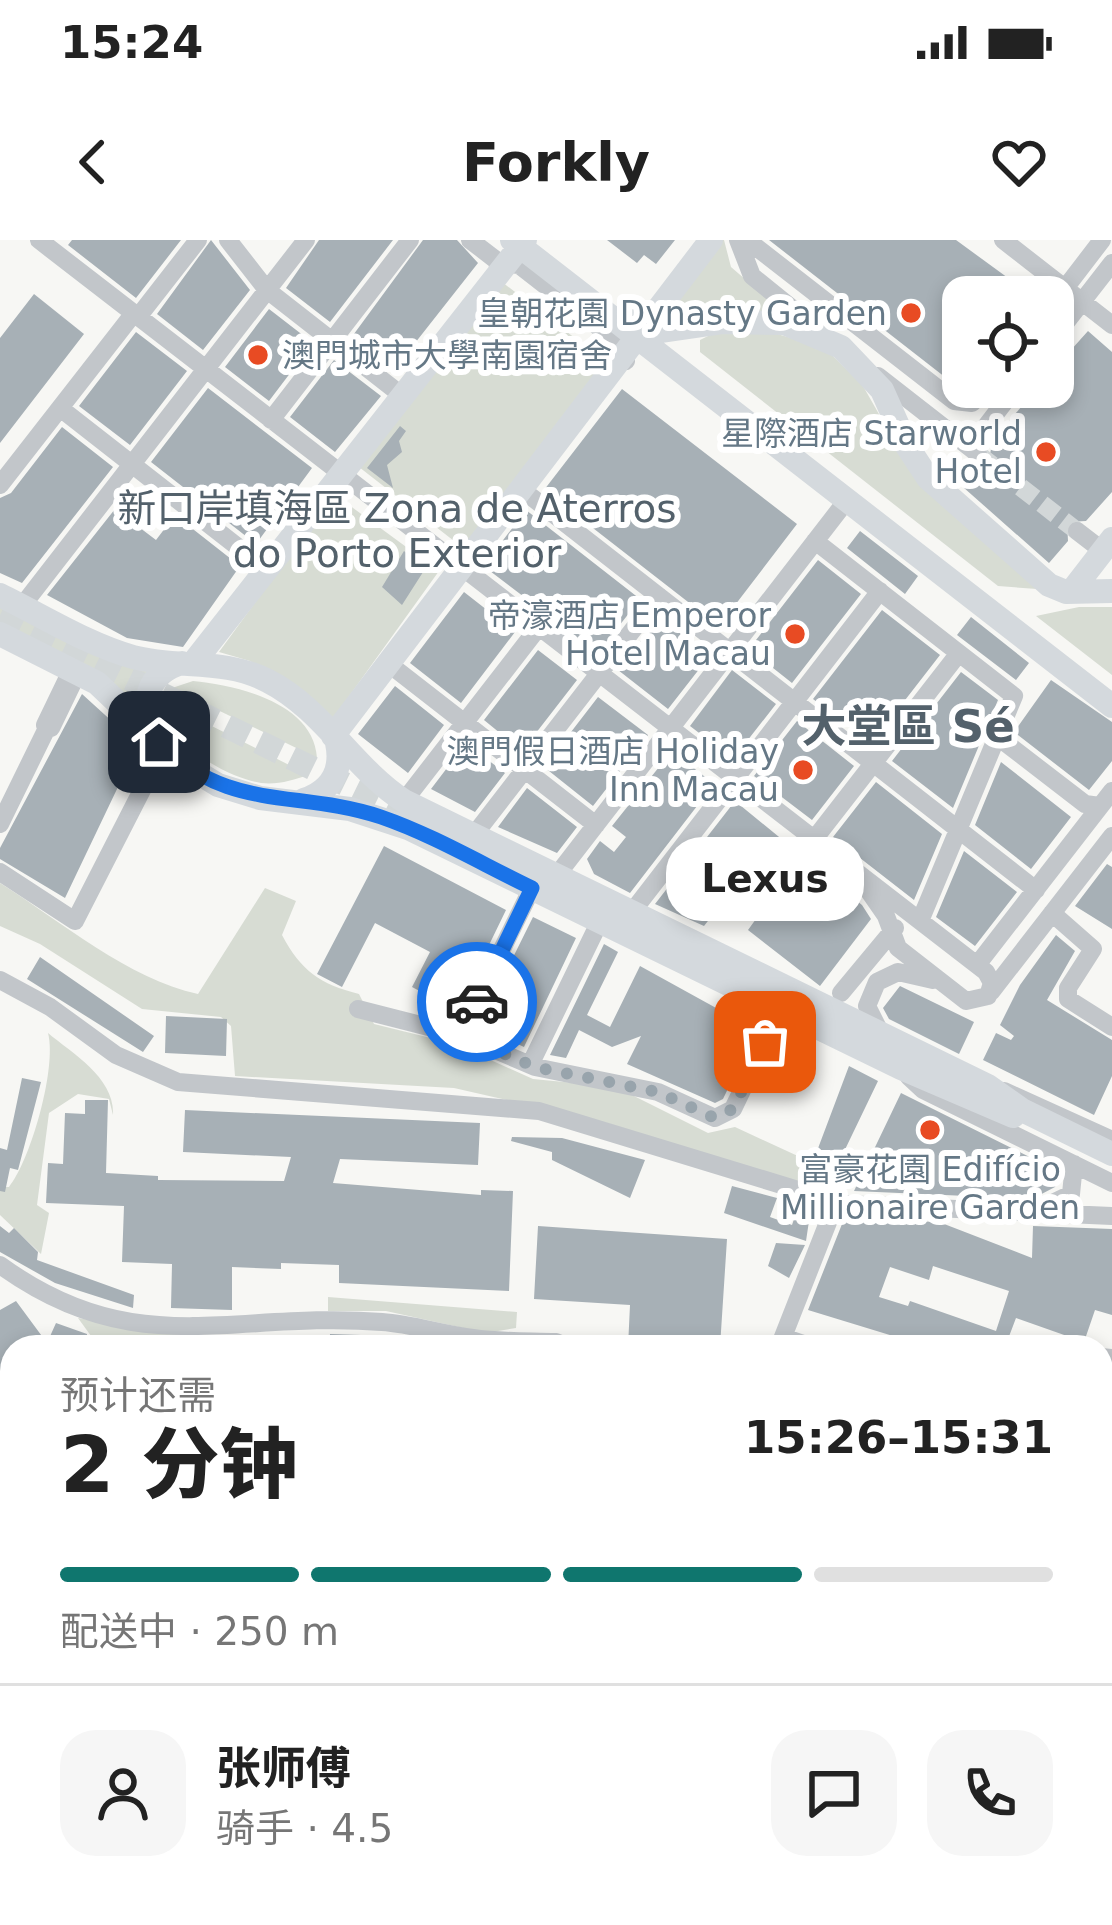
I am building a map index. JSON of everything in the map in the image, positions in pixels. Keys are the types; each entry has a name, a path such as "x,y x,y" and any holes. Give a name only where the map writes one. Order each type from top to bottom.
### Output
{"main road":[{"path":"162,744 146,712 148,691 160,674 190,662 525,240"},
{"path":"536,240 687,376 1112,706"},
{"path":"304,800 333,781 339,761 335,739 711,240"},
{"path":"502,252 644,333 747,320 796,326 846,351 882,391 928,478 1047,584 1071,592 1112,591"},
{"path":"687,376 685,355 694,339 722,324 747,320"},
{"path":"1071,592 1107,545"},
{"path":"11,601 122,653 232,667 272,683 308,708 404,801 474,835 524,876 557,875 632,912 901,1068 1020,1114 1112,1164"},
{"path":"0,634 109,692 192,771 231,790 304,800 394,822 524,876 600,921 885,1036 988,1086 1020,1114 1110,1136"}],"street":[{"path":"0,485 198,240"},
{"path":"228,240 267,290 399,394 502,252"},
{"path":"11,601 132,464 306,240"},
{"path":"271,420 410,240"},
{"path":"470,240 502,252"},
{"path":"743,240 742,261 755,280 977,453 980,434 1000,408"},
{"path":"743,240 942,392"},
{"path":"1003,240 1039,276"},
{"path":"1074,276 1102,240"},
{"path":"54,244 205,369 857,877 977,965 990,978 988,996"},
{"path":"502,252 505,261 519,265 622,346 626,359 622,374"},
{"path":"1074,312 1112,263"},
{"path":"1074,300 1112,325"},
{"path":"644,333 622,374 524,491 1036,890"},
{"path":"60,408 266,569"},
{"path":"557,875 847,500"},
{"path":"1077,531 1107,545"},
{"path":"815,541 1014,696 920,921"},
{"path":"632,912 880,591"},
{"path":"474,835 658,596"},
{"path":"404,801 538,628"},
{"path":"812,842 959,652"},
{"path":"389,664 596,825"},
{"path":"0,824 75,671"},
{"path":"998,736 1085,804 1106,799"},
{"path":"0,872 75,921 162,744"},
{"path":"977,965 1106,799"},
{"path":"857,877 898,948 970,1003 988,996 1112,837"},
{"path":"1054,867 1071,868 1075,884"},
{"path":"460,1035 524,876"},
{"path":"1055,910 1112,949"},
{"path":"1055,910 1093,949 1068,988 1068,999 1112,1027"},
{"path":"841,993 906,919 920,921"},
{"path":"530,1065 600,921"},
{"path":"358,1009 460,1035 530,1065 658,1092 708,1117 722,1117 733,1109 792,1002 857,993 903,972 943,983"},
{"path":"0,980 116,1055 178,1082 538,1112 836,1202 1112,1216"},
{"path":"877,982 868,1011 885,1036"},
{"path":"901,1068 921,1090 1112,1183"},
{"path":"988,1086 1110,1136"},
{"path":"1022,1213 1066,1199 1077,1180 1074,1164"},
{"path":"784,1335 836,1202"},
{"path":"0,1265 76,1311 174,1330 301,1319 385,1322 480,1335"}],"shaded area":[{"path":"715,240 724,240 731,267 776,306 774,314 731,306 661,326"},
{"path":"502,282 606,362 463,548 359,467"},
{"path":"760,329 825,348 863,386 917,481 1037,589 998,586 700,352 700,340 718,331"},
{"path":"334,494 439,571 332,720 250,661 219,652"},
{"path":"0,603 158,668 139,710 0,628"},
{"path":"1079,607 1112,607 1112,675 1036,616"},
{"path":"193,681 251,693 288,711 313,739 317,758 172,688"},
{"path":"162,701 309,775 267,783 231,774 183,743 164,716"},
{"path":"0,883 121,963 198,994 265,888 296,901 282,935 304,967 333,986 359,994 374,1024 455,1044 533,1079 616,1087 708,1133 735,1127 839,1175 835,1196 607,1123 454,1088 235,1076 231,1026 221,1017 142,1009 40,944 0,926"},
{"path":"48,1033 100,1078 112,1102 113,1115 109,1099 78,1094 49,1113 37,1205 49,1213 41,1254 0,1215 0,1187 9,1187 33,1135 49,1068"},
{"path":"328,1297 517,1312 516,1328 486,1333 386,1311 328,1311"},
{"path":"78,1318 182,1335 90,1335"}],"building":[{"path":"72,240 181,240 136,298 68,245"},
{"path":"211,240 250,290 203,350 157,314"},
{"path":"319,240 393,240 330,322 286,288"},
{"path":"423,240 457,240 478,263 393,371 351,338"},
{"path":"607,240 675,240 656,264 644,255 637,263"},
{"name":"皇朝花園 Dynasty Garden","path":"769,240 956,240 1005,276 942,276 942,375"},
{"path":"34,294 84,334 0,443 0,338"},
{"path":"269,309 313,343 269,401 225,367"},
{"name":"星際酒店 Starworld Hotel","path":"1088,331 1112,352 1112,492 1086,521 1067,522 1068,541 1049,563 955,480 969,464 988,463 993,440 1020,408 1074,408 1074,347"},
{"path":"136,332 187,371 130,445 79,406"},
{"path":"334,360 381,396 335,452 290,417"},
{"path":"208,388 312,468 256,544 151,462"},
{"path":"622,389 797,524 719,626 544,490"},
{"path":"400,426 406,431 399,441 402,452 387,465 393,488 367,468"},
{"path":"62,427 113,467 22,583 0,573 0,498 11,493"},
{"path":"115,509 156,540 175,515 240,566 183,647 127,638 47,595"},
{"path":"526,510 640,599 598,653 490,571 488,560"},
{"path":"860,531 918,576 905,594 847,548"},
{"path":"404,551 425,569 402,605 382,587"},
{"name":"帝濠酒店 Emperor Hotel Macau","path":"818,560 861,594 792,683 749,649"},
{"path":"464,592 515,632 461,703 410,663"},
{"path":"882,610 940,655 871,744 813,699"},
{"path":"661,615 711,654 668,709 618,670"},
{"path":"971,617 1029,663 1016,680 957,635"},
{"path":"538,650 577,680 522,751 484,720"},
{"path":"732,670 776,704 733,759 690,726"},
{"path":"961,672 998,700 953,808 892,761"},
{"path":"1051,680 1112,722 1112,761 1089,790 1014,732"},
{"path":"395,686 444,725 408,773 358,734"},
{"path":"82,694 138,745 65,898 0,859 0,848"},
{"path":"598,697 648,735 593,806 544,767"},
{"name":"澳門假日酒店 Holiday Inn Macau","path":"797,721 854,766 812,820 754,776"},
{"path":"466,743 505,773 475,812 431,789"},
{"path":"676,754 714,784 630,893 594,874 587,859 600,841 614,852 626,837 612,826 667,757"},
{"path":"1001,762 1071,817 1031,869 975,825"},
{"path":"876,782 942,834 914,900 833,837"},
{"path":"527,788 577,827 557,853 498,827"},
{"path":"735,801 862,905 871,919 820,986 748,930 761,912 756,908 784,879 758,857 704,926 655,904"},
{"path":"384,846 506,910 457,1011 412,987 430,952 375,923 342,987 317,974"},
{"path":"964,851 1017,892 975,946 936,917"},
{"path":"1107,864 1112,867 1112,929 1075,906"},
{"path":"533,917 576,938 524,1047 479,1026"},
{"path":"1056,935 1075,951 1047,1000 1112,1040 1112,1076 1094,1115 983,1060 996,1033 1011,1040 1014,1036 1000,1025 1020,985"},
{"path":"604,944 618,952 587,1015 610,1027 640,966 756,1030 723,1099 715,1103 627,1064 641,1036 612,1047 579,1030 566,1058 550,1055"},
{"path":"40,957 154,1036 143,1052 27,979"},
{"path":"900,986 974,1022 959,1054 889,1019 883,1008"},
{"path":"166,1016 227,1019 226,1056 165,1053"},
{"path":"849,1066 878,1081 839,1162 817,1151"},
{"path":"22,1078 41,1082 18,1170 10,1168 5,1192 0,1191 0,1148 7,1150"},
{"name":"富豪花園 Edifício Millionaire Garden","path":"901,1093 1060,1172 1055,1187 1032,1199 854,1191"},
{"path":"85,1100 108,1100 106,1173 158,1176 158,1180 284,1181 291,1157 183,1152 185,1110 480,1123 478,1165 340,1159 333,1183 481,1195 481,1190 513,1191 509,1291 339,1283 339,1265 281,1263 281,1269 232,1267 232,1310 171,1308 172,1264 122,1262 124,1206 46,1203 48,1163 63,1164 65,1113 85,1114"},
{"path":"512,1137 562,1138 645,1160 630,1198 552,1160 552,1152 511,1141"},
{"path":"732,1186 777,1198 770,1217 792,1225 795,1216 809,1221 806,1241 724,1213"},
{"path":"844,1219 939,1222 1032,1258 1033,1226 1112,1229 1112,1315 1095,1310 1086,1335 1064,1335 1016,1318 1010,1335 890,1335 808,1310","holes":["933,1266 1009,1291 996,1331 910,1301 908,1306 879,1297 890,1267 929,1280"]},
{"path":"0,1226 9,1233 14,1228 38,1252 37,1260 134,1295 133,1308 55,1283 0,1252"},
{"path":"538,1226 727,1239 721,1335 629,1335 630,1305 534,1299"},
{"path":"776,1243 805,1245 789,1278 768,1266"},
{"path":"16,1301 41,1335 0,1335 0,1310"},
{"path":"56,1323 87,1335 51,1335"}],"tunnel":[{"path":"978,454 1077,531"},
{"path":"0,615 418,820"}],"way so far":[{"path":"477,1002 460,1035 535,1067 658,1092 715,1118 733,1109 765,1042"}],"place":[{"name":"皇朝花園 Dynasty Garden","path":"911,313"},
{"name":"澳門城市大學南園宿舍","path":"258,355"},
{"name":"星際酒店 Starworld Hotel","path":"1046,452"},
{"name":"帝濠酒店 Emperor Hotel Macau","path":"795,634"},
{"name":"澳門假日酒店 Holiday Inn Macau","path":"803,770"},
{"name":"Lexus","path":"765,1042"},
{"name":"富豪花園 Edifício Millionaire Garden","path":"930,1130"}],"district":[{"name":"新口岸填海區 Zona de Aterros do Porto Exterior","path":"397,530"},
{"name":"大堂區 Sé","path":"908,726"}],"route":[{"path":"159,742 192,771 218,785 264,799 304,800 379,817 532,888 477,1002"}]}
